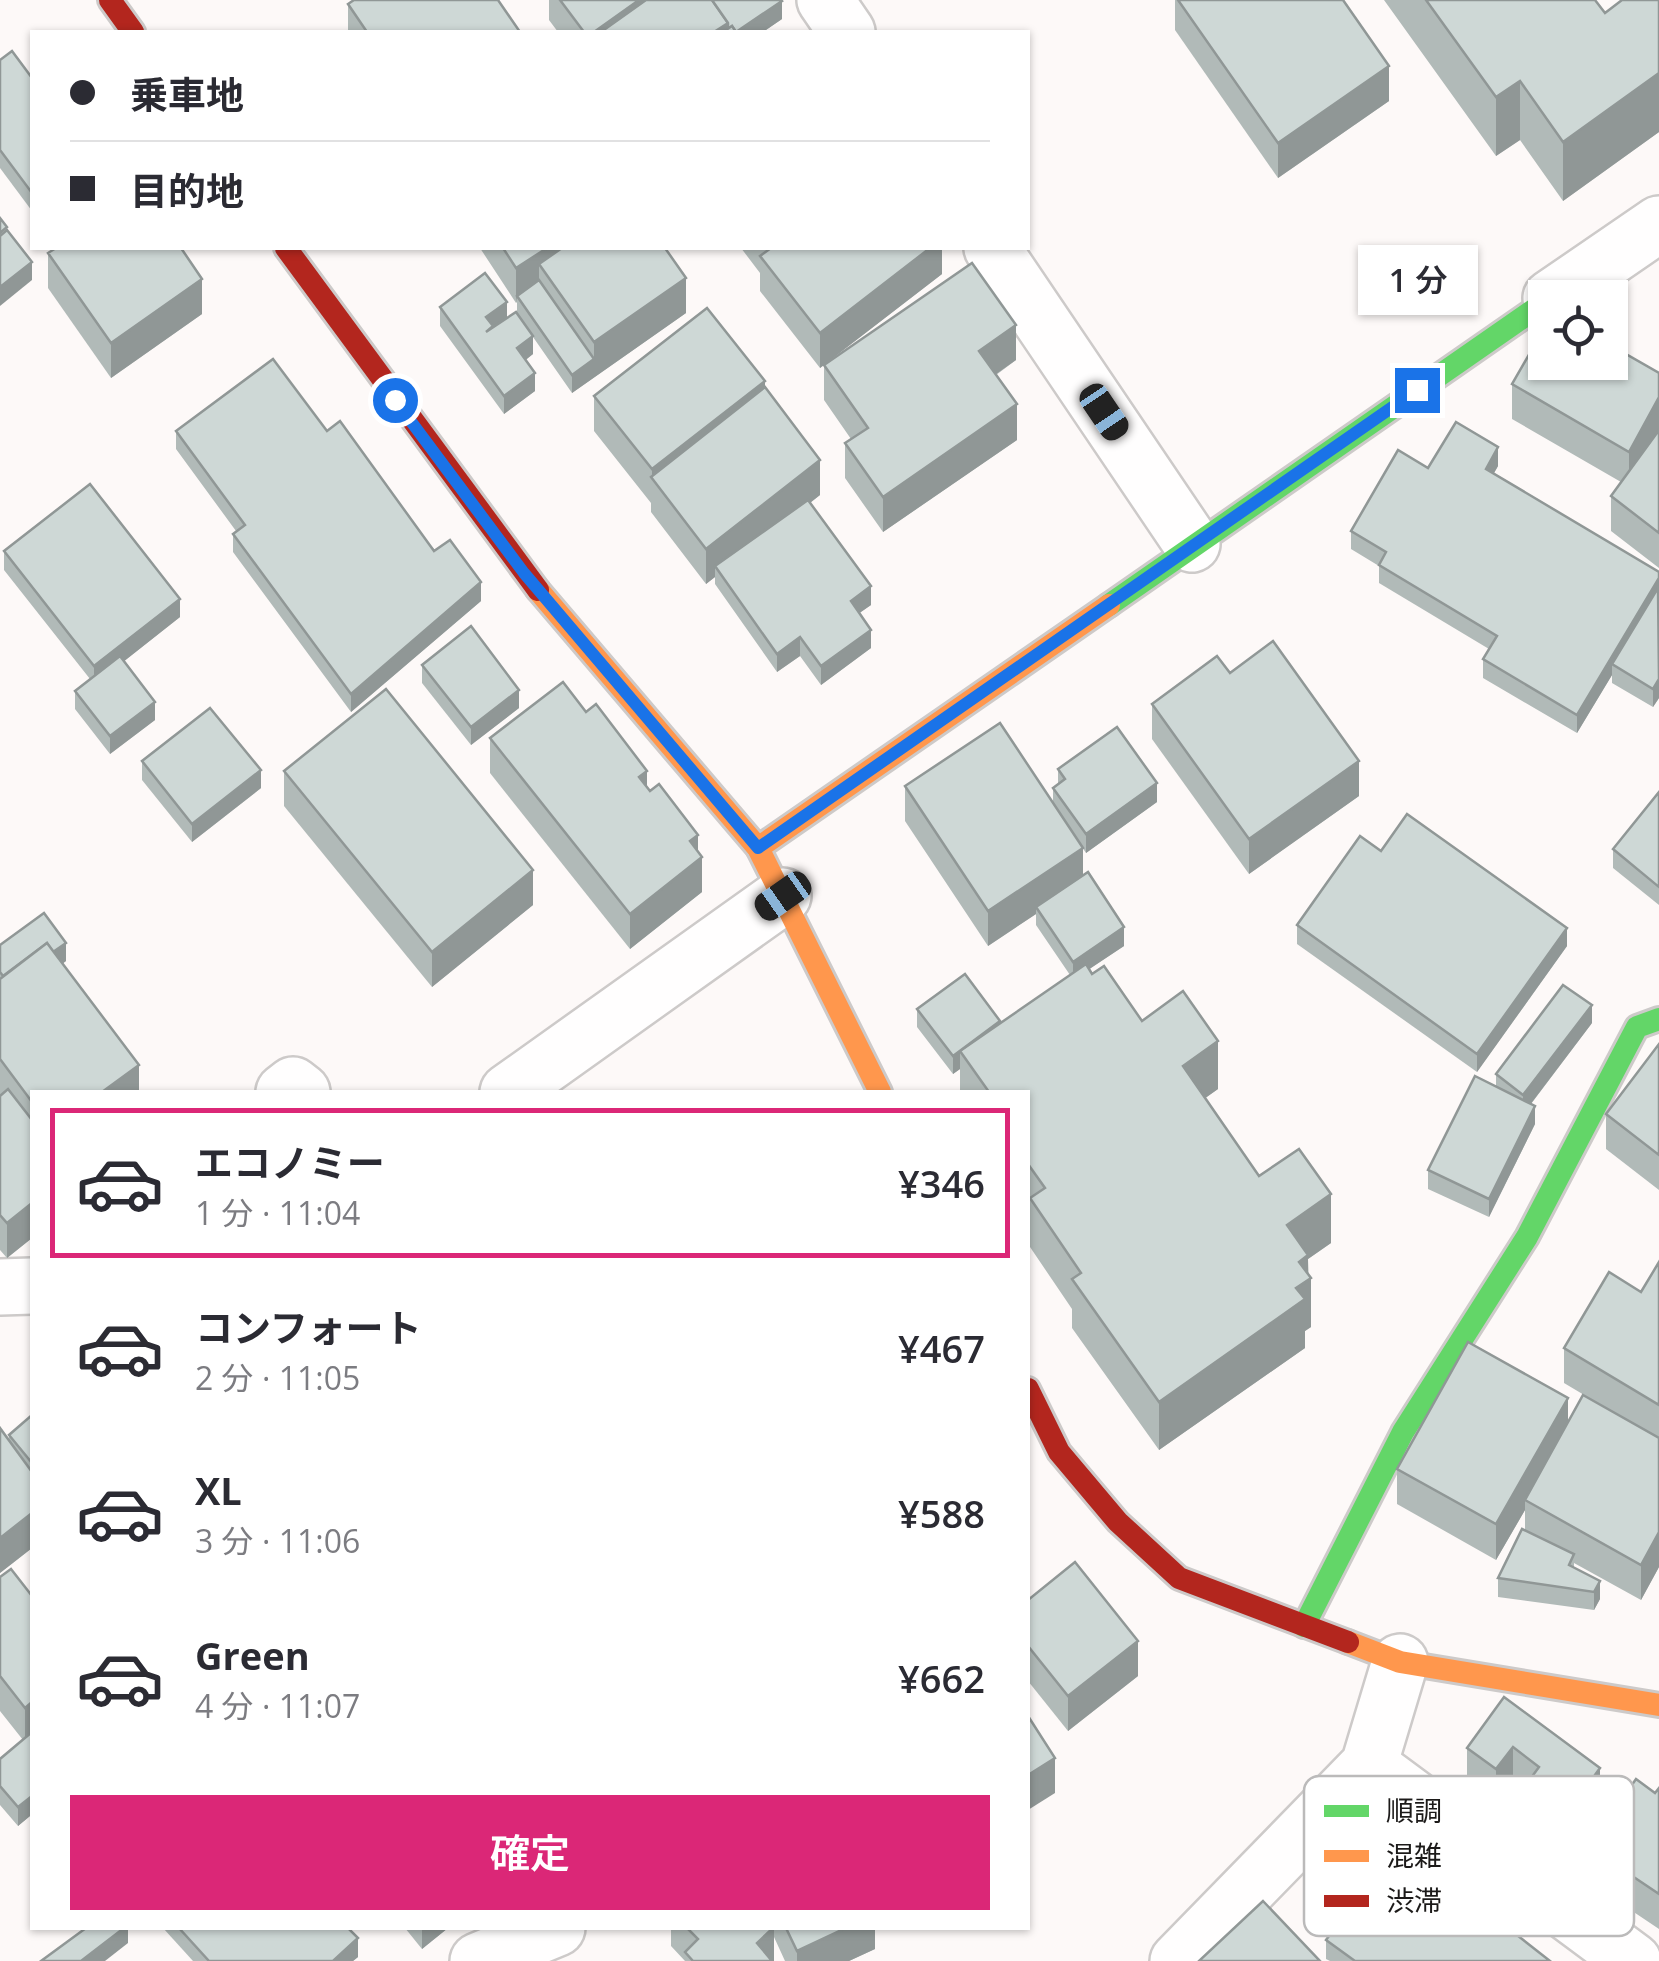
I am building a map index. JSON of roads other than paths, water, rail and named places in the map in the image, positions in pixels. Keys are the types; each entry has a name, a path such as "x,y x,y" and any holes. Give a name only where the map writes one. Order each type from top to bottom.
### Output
{"street":[{"path":"110,0 132,30"},
{"path":"1578,280 1659,224"},
{"path":"287,250 524,573 758,848 879,1090"},
{"path":"993,250 1192,544"},
{"path":"758,848 1528,314"},
{"path":"511,1090 783,896"},
{"path":"1304,1626 1403,1432 1527,1237 1637,1027 1659,1018"},
{"path":"0,1287 30,1286"},
{"path":"1030,1393 1059,1452 1118,1522 1179,1578 1400,1662 1659,1704"},
{"path":"1358,1776 1369,1765 1400,1662"},
{"path":"1369,1765 1384,1776"},
{"path":"1178,1961 1304,1832"},
{"path":"478,1961 554,1930"},
{"path":"561,1930 588,1961"},
{"path":"1599,1936 1633,1961"}]}
